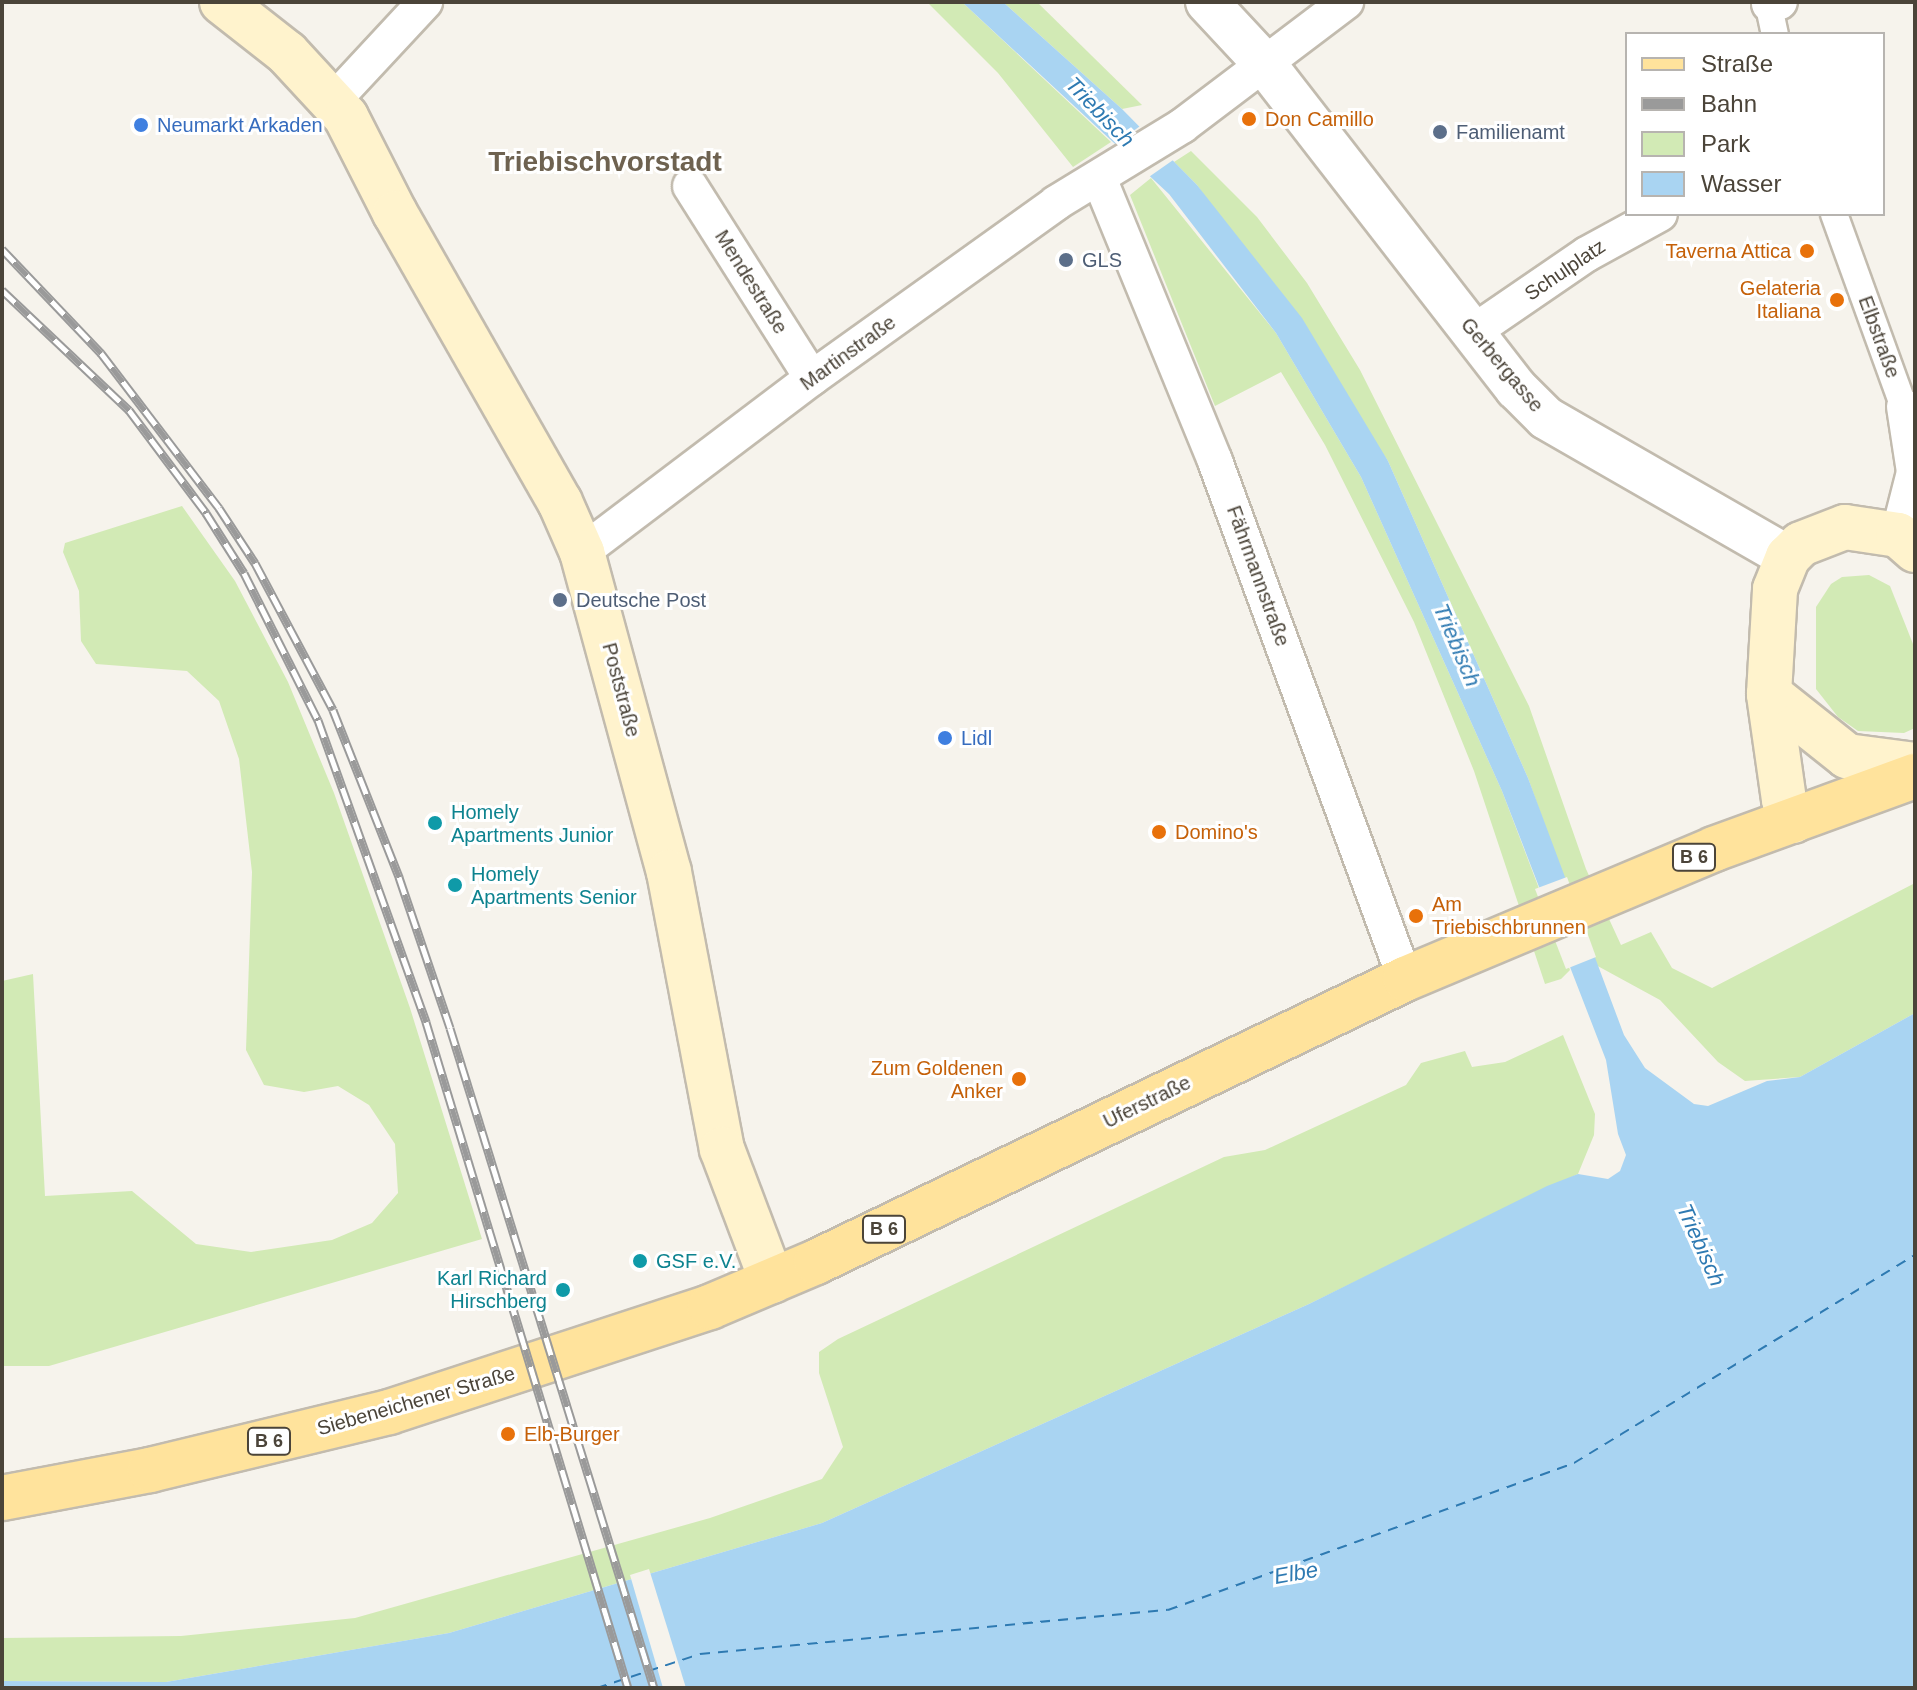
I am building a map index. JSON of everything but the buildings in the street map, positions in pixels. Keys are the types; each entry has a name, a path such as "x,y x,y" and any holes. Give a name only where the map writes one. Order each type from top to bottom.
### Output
{"main road":[{"name":"Poststraße","path":"222,2 287,53 334,100 560,502 582,552 669,872 722,1149 772,1281"},
{"path":"1793,821 1784,800 1769,694 1775,589 1788,557 1801,544 1845,527 1907,542"},
{"path":"1769,694 1847,756 1915,765"},
{"name":"B 6","path":"1793,821 1915,776"},
{"name":"Uferstraße","path":"772,1281 1405,979 1793,821"},
{"name":"Siebeneichener Straße","path":"2,1498 150,1470 389,1412 518,1373 772,1281"}],"street":[{"path":"334,100 425,2"},
{"name":"Gerbergasse","path":"1207,2 1263,62 1473,332 1546,418 1788,557"},
{"path":"1263,62 1346,2"},
{"name":"Martinstraße","path":"582,552 812,378 1056,203 1182,126 1263,62"},
{"name":"Fährmannstraße","path":"1111,172 1405,979"},
{"name":"Mendestraße","path":"690,186 812,378"},
{"name":"Schulplatz","path":"1473,332 1600,246 1656,216"},
{"name":"Elbstraße","path":"1835,216 1904,407 1914,472 1907,542"}],"green space":[{"path":"927,2 962,2 1111,142 1073,167 998,73"},
{"path":"1003,2 1037,2 1142,105 1122,109"},
{"path":"1191,151 1257,217 1307,283 1360,370 1529,706 1586,869 1621,945 1651,932 1672,968 1712,988 1915,883 1915,1013 1800,1077 1745,1081 1718,1062 1660,1000 1594,964 1528,778 1388,461 1197,185 1174,162"},
{"path":"1151,178 1276,333 1361,477 1502,791 1570,970 1561,979 1545,984 1474,771 1414,622 1325,445 1281,372 1215,406 1130,195"},
{"path":"182,506 235,581 288,682 334,793 410,1008 482,1239 49,1366 2,1366 2,981 33,974 45,1196 132,1191 196,1244 251,1252 332,1240 372,1223 398,1193 395,1144 369,1105 338,1086 304,1092 264,1085 246,1050 252,872 239,759 219,701 187,671 96,664 81,641 79,591 63,552 65,543"},
{"path":"1869,575 1890,586 1915,649 1915,728 1904,733 1858,731 1838,717 1816,689 1816,607 1831,584 1842,577"},
{"path":"1563,1035 1595,1114 1594,1135 1578,1174 1309,1304 822,1523 449,1633 166,1682 2,1681 2,1638 181,1636 355,1618 710,1518 822,1479 843,1447 819,1373 819,1352 838,1339 1224,1157 1265,1150 1406,1085 1421,1063 1465,1051 1472,1067 1505,1062"}],"water":[{"path":"962,2 1003,2 1122,109 1197,185 1302,318 1388,461 1528,778 1624,1035 1645,1068 1694,1104 1708,1106 1767,1081 1800,1077 1915,1013 1915,1688 2,1688 2,1681 166,1682 449,1633 822,1523 1309,1304 1547,1186 1578,1174 1608,1179 1620,1171 1626,1155 1618,1134 1606,1060 1502,791 1361,477 1276,333 1169,194"}],"pier":[{"path":"1143,124 1176,158 1146,179 1111,147"},
{"path":"1567,877 1596,957 1566,969 1535,889"},
{"path":"649,1569 686,1688 663,1688 630,1575"}],"ferry route":[{"path":"597,1688 700,1654 1168,1610 1574,1463 1915,1255"}],"railway":[{"path":"2,249 101,353 219,508 255,563 333,710 399,877 450,1028 654,1688"},
{"path":"2,290 129,410 206,513 244,573 318,720 426,1022 628,1688"}],"place":[{"name":"Don Camillo","path":"1249,119"},
{"name":"Neumarkt Arkaden","path":"141,125"},
{"name":"Familienamt","path":"1440,132"},
{"name":"Taverna Attica","path":"1807,251"},
{"name":"GLS","path":"1066,260"},
{"name":"Gelateria Italiana","path":"1837,300"},
{"name":"Deutsche Post","path":"560,600"},
{"name":"Lidl","path":"945,738"},
{"name":"Homely Apartments Junior","path":"435,823"},
{"name":"Domino's","path":"1159,832"},
{"name":"Homely Apartments Senior","path":"455,885"},
{"name":"Am Triebischbrunnen","path":"1416,916"},
{"name":"Zum Goldenen Anker","path":"1019,1079"},
{"name":"GSF e.V.","path":"640,1261"},
{"name":"Karl Richard Hirschberg","path":"563,1290"},
{"name":"Elb-Burger","path":"508,1434"}],"district":[{"name":"Triebischvorstadt","path":"605,162"}],"water label":[{"name":"Triebisch","path":"1100,112"},
{"name":"Triebisch","path":"1457,645"},
{"name":"Triebisch","path":"1701,1245"},
{"name":"Elbe","path":"1296,1573"}]}
